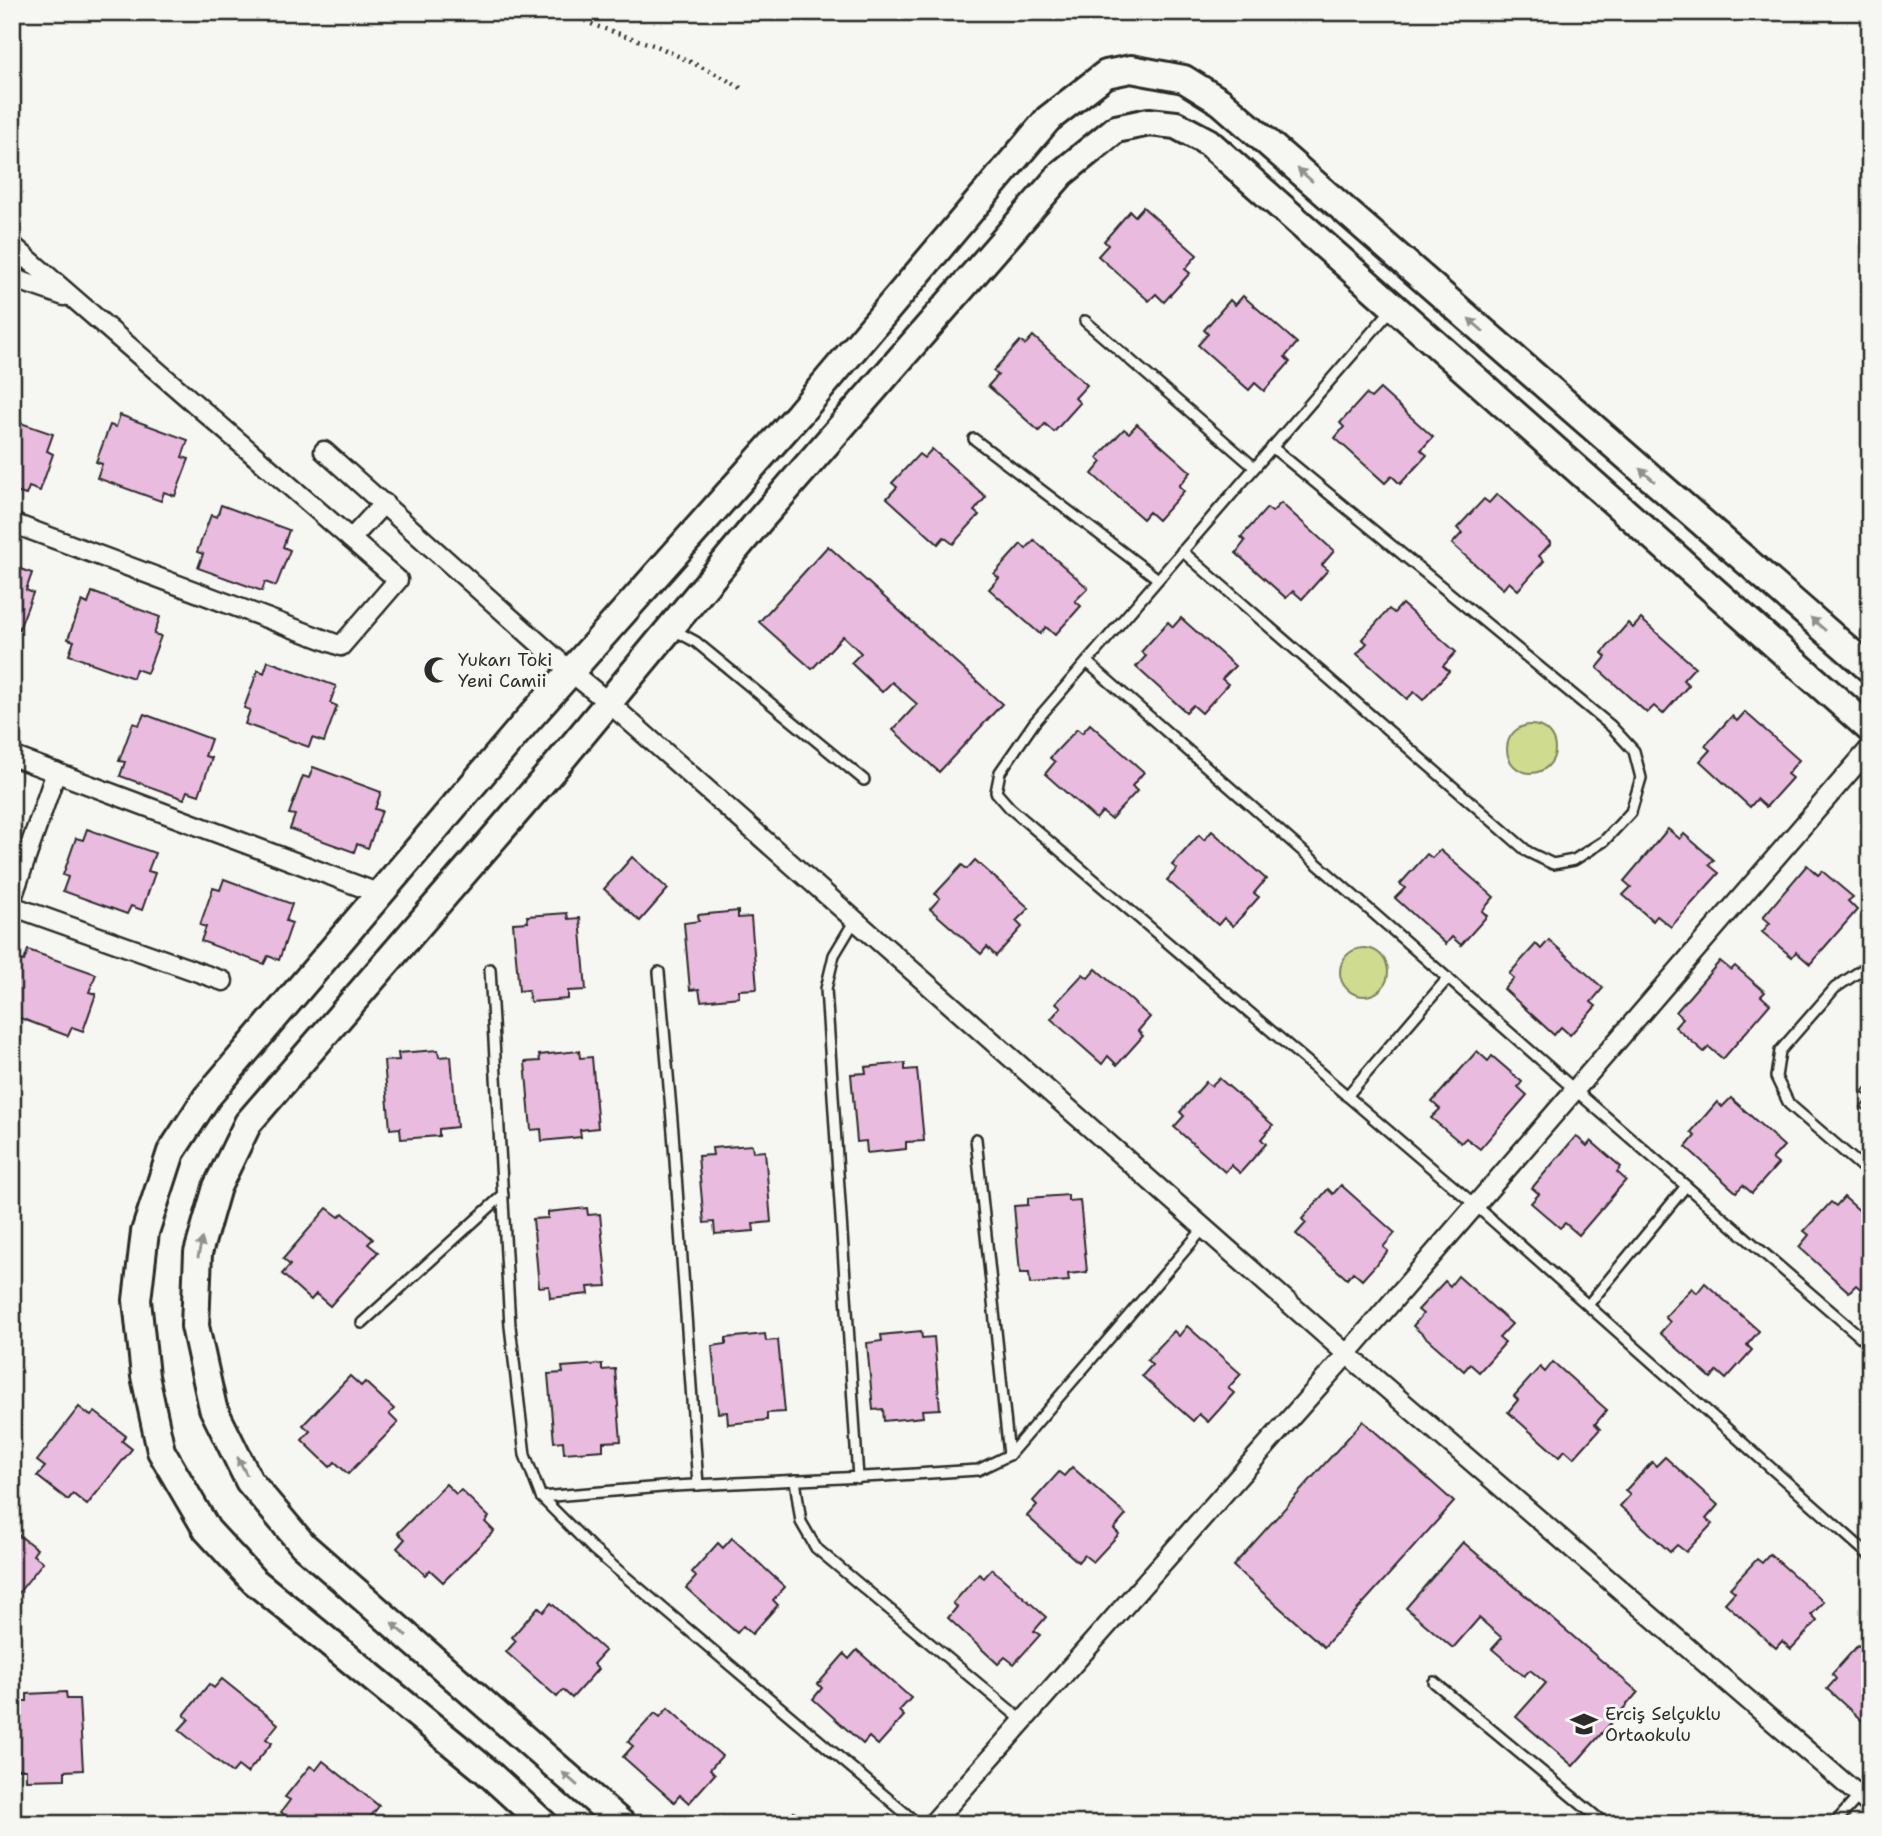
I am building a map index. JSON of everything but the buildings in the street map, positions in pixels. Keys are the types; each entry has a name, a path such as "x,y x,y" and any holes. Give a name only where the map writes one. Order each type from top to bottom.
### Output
{"street":[{"path":"544,1824 485,1770 253,1580 208,1530 162,1451 145,1376 137,1300 145,1232 171,1152 208,1097 571,672 799,414 1048,119 1106,74 1131,69 1184,79 1221,102 1870,669"},
{"path":"622,1824 303,1545 249,1480 213,1408 195,1326 198,1253 217,1187 248,1123 556,766 759,521 1062,173 1116,129 1149,122 1176,125 1208,142 1870,729"},
{"path":"12,245 398,580 341,646 12,523"},
{"path":"12,278 74,299"},
{"path":"324,451 571,672 1347,1354 1864,1801"},
{"path":"351,539 384,503"},
{"path":"932,1824 1347,1354 1870,748"},
{"path":"12,756 380,894"},
{"path":"12,898 56,772"},
{"path":"12,906 223,981"}],"lane":[{"path":"1394,307 1027,733 1000,772 996,792 1020,817 1475,1205 1870,1556"},
{"path":"1085,321 1254,467"},
{"path":"974,439 1158,579"},
{"path":"1182,551 1528,852 1553,864 1574,860 1604,841 1631,812 1641,778 1634,751 1611,726 1272,447"},
{"path":"670,628 696,642 864,780"},
{"path":"1087,662 1870,1345"},
{"path":"855,920 834,955 826,989 858,1478"},
{"path":"1870,967 1835,988 1780,1051 1776,1077 1789,1104 1870,1174"},
{"path":"490,969 510,1326 525,1455 541,1497 594,1550 918,1824"},
{"path":"659,972 698,1485"},
{"path":"1347,1096 1448,978"},
{"path":"976,1139 1009,1455"},
{"path":"1588,1305 1686,1186"},
{"path":"362,1323 503,1195"},
{"path":"541,1497 698,1485 978,1470 1009,1455 1204,1228"},
{"path":"795,1480 801,1522 816,1548 1023,1721"},
{"path":"1434,1682 1605,1824"},
{"path":"1834,1824 1864,1801"}],"path":[{"path":"566,12 596,26 659,47 722,76 741,88"}],"green space":[{"path":"1531,725 1548,732 1555,749 1548,766 1531,773 1514,766 1507,749 1514,732"},
{"path":"1364,948 1381,955 1388,972 1381,989 1364,996 1347,989 1340,972 1347,955"}],"place":[{"name":"Yukarı Toki Yeni Camii","path":"437,670"},
{"name":"Erciş Selçuklu Ortaokulu","path":"1584,1724"}]}
